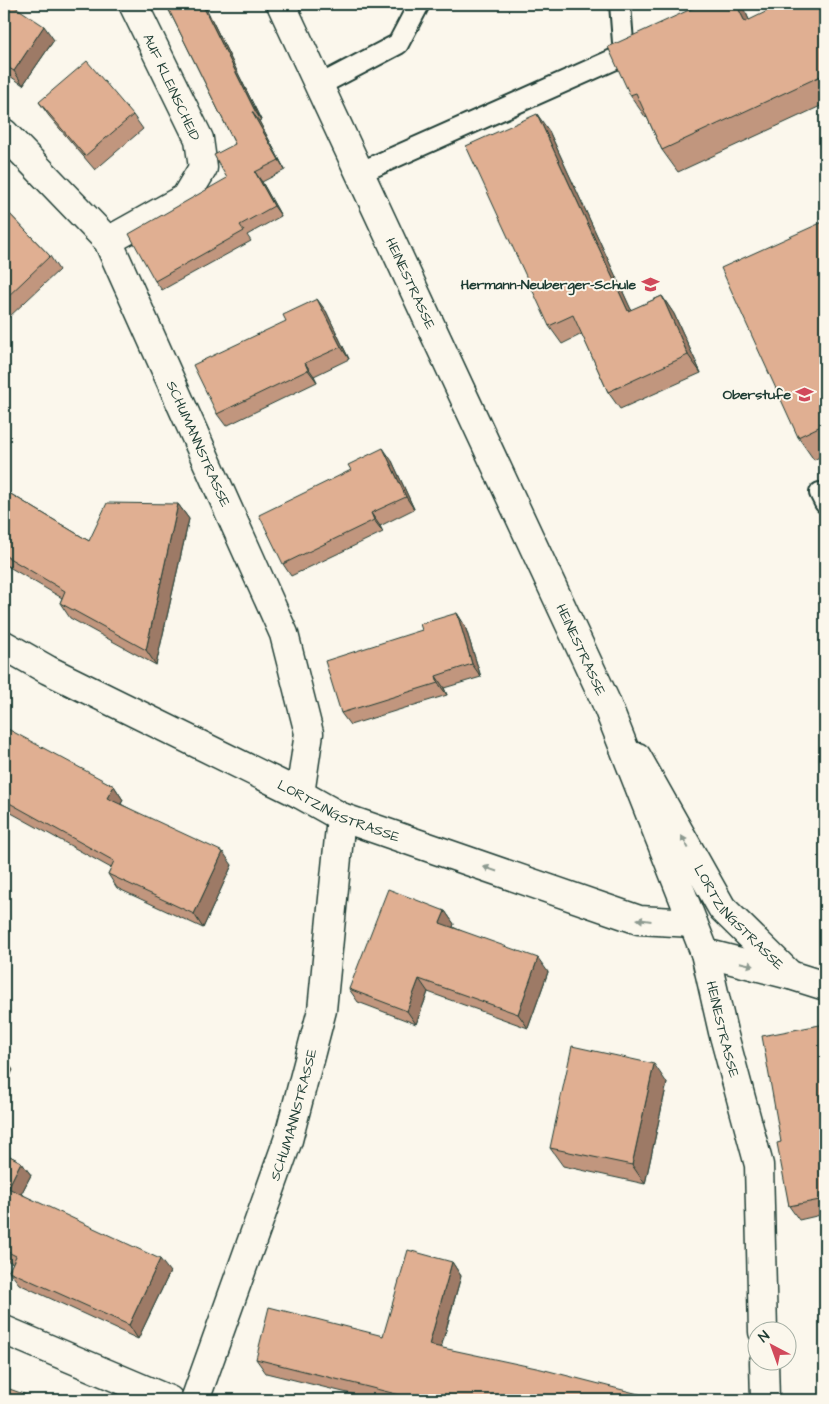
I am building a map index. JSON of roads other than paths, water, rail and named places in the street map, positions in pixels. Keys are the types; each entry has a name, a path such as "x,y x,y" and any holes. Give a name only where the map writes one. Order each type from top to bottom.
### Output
{"street":[{"name":"AUF KLEINSCHEID","path":"108,241 185,198 204,168 199,139 133,4"},
{"name":"HEINESTRASSE","path":"281,4 605,700 705,953 723,1032 759,1165 763,1322"},
{"name":"SCHUMANNSTRASSE","path":"4,133 108,241 284,634 309,733 300,794"},
{"name":"LORTZINGSTRASSE","path":"4,645 48,670 300,794 341,817 640,920 693,923"},
{"name":"LORTZINGSTRASSE","path":"605,700 722,908 790,975"},
{"name":"SCHUMANNSTRASSE","path":"195,1400 288,1140 322,1010 341,817"},
{"name":"LORTZINGSTRASSE","path":"705,953 825,986"},
{"path":"4,1330 169,1400"},
{"path":"764,1372 765,1400"}],"lane":[{"path":"318,86 398,44 419,4"},
{"path":"359,173 624,55 620,4"}],"place":[{"name":"Hermann-Neuberger-Schule","path":"650,284"},
{"name":"Oberstufe","path":"805,394"}]}
